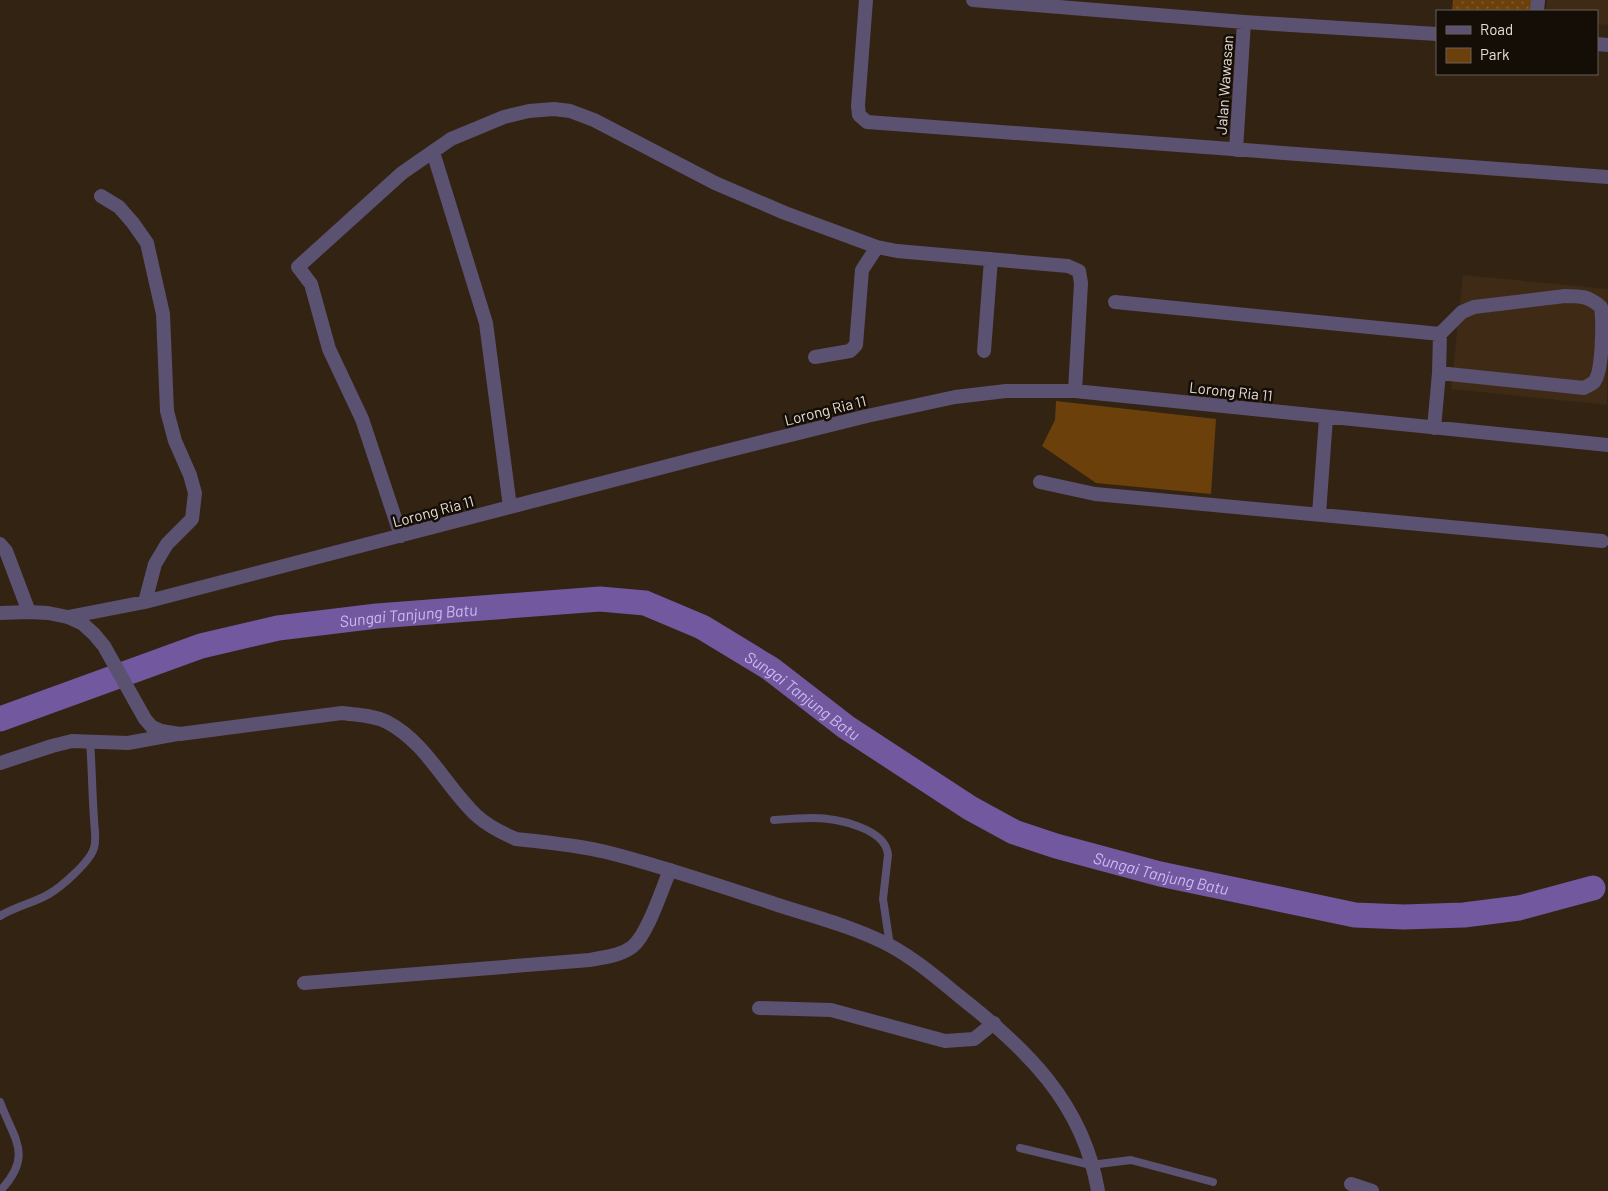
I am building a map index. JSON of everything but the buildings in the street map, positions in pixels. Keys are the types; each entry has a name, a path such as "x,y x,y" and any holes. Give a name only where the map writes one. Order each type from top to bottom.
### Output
{"street":[{"path":"866,0 858,106 859,114 867,122 1608,177"},
{"path":"973,0 1244,22 1436,34"},
{"name":"Jalan Wawasan","path":"1236,150 1244,22"},
{"path":"401,536 362,419 329,349 310,284 298,267 402,173 451,139 504,118 529,111 554,109 570,111 594,120 715,183 785,213 877,247 897,251 1068,266 1079,271 1082,283 1075,391"},
{"path":"433,152 486,323 510,507"},
{"path":"101,196 119,207 133,223 147,244 163,314 167,412 175,441 190,475 195,493 192,519 167,544 155,564 145,602"},
{"path":"815,357 850,351 856,345 862,270 877,247"},
{"path":"984,351 991,259"},
{"path":"1434,428 1440,334 1462,312 1474,307 1565,296 1580,296 1591,299 1601,307 1599,372 1594,383 1584,388 1439,373"},
{"path":"1116,302 1440,334"},
{"name":"Lorong Ria 11","path":"68,617 145,602 710,455 868,416 955,397 1006,391 1075,391 1608,446"},
{"path":"1319,514 1326,418"},
{"path":"1040,482 1095,494 1602,541"},
{"path":"0,544 6,550 29,612"},
{"path":"0,612 29,612 68,617 83,624 94,634 110,657 137,707 152,727 180,734"},
{"path":"0,763 72,741 128,743 180,734 342,713 385,721 402,731 421,749 477,816 504,834 516,839 604,852 670,870 836,923 866,934 909,956 994,1023 1030,1058 1050,1081 1076,1123 1098,1191"},
{"path":"304,983 590,960 617,955 632,947 642,936 670,870"},
{"path":"759,1008 831,1010 944,1041 974,1039 994,1023"},
{"path":"1351,1184 1372,1191"}],"lane":[{"path":"0,916 48,895 86,862 94,850 96,835 90,741"},
{"path":"774,820 814,818 841,821 868,830 884,842 888,848 888,855 883,899 890,946"},
{"path":"0,1102 19,1145 17,1168 12,1178 0,1191"},
{"path":"1020,1148 1091,1165 1131,1160 1213,1182"}],"shaded area":[{"path":"1547,0 1608,0 1608,25 1598,24 1598,10 1546,10"},
{"path":"1463,275 1608,289 1607,405 1451,389"}],"green space":[{"path":"1453,0 1531,0 1531,10 1452,10"},
{"path":"1056,401 1216,419 1211,494 1096,483 1042,446 1055,420"}],"waterway":[{"name":"Sungai Tanjung Batu","path":"0,719 201,646 278,628 377,616 600,599 645,603 702,627 771,669 846,727 970,808 1014,832 1056,846 1160,874 1355,915 1404,917 1464,915 1519,908 1593,888"}]}
